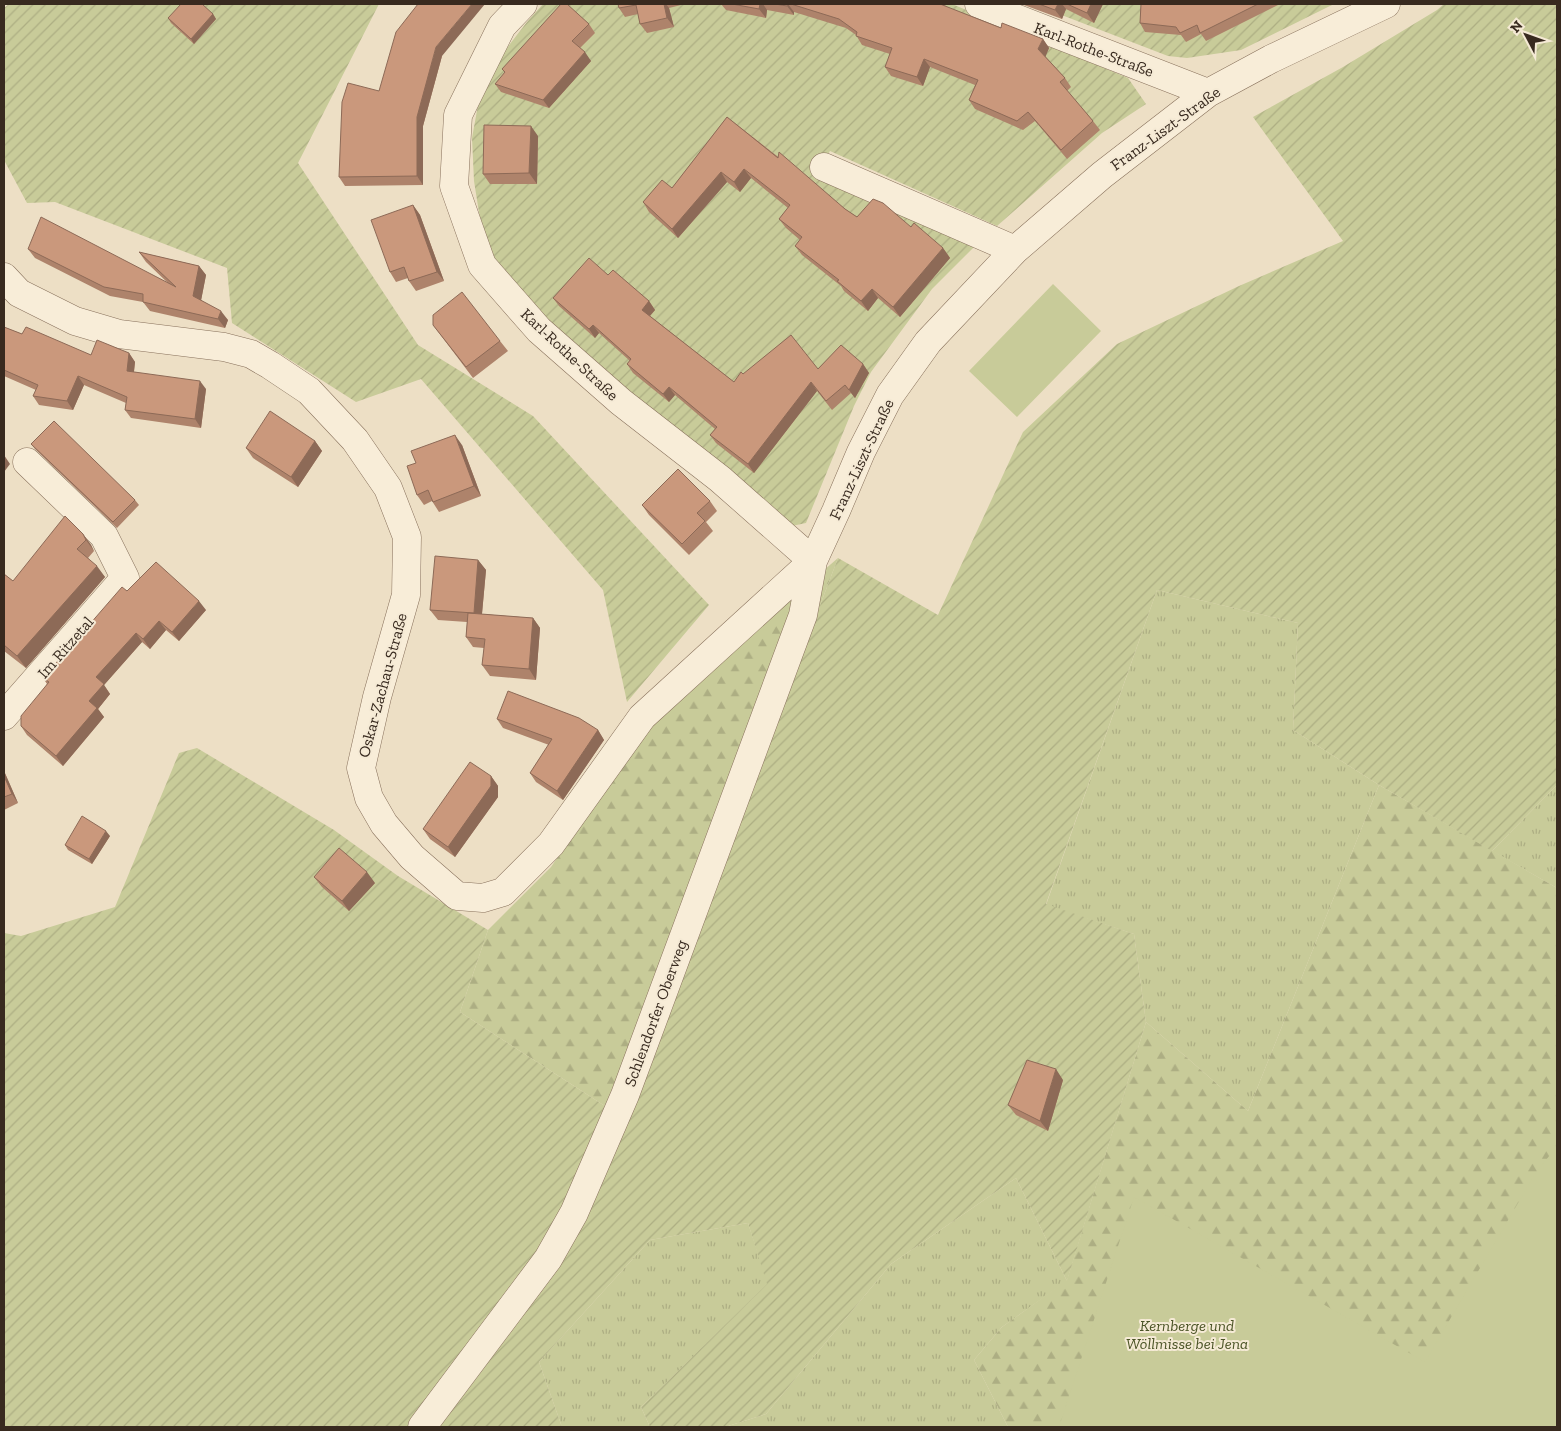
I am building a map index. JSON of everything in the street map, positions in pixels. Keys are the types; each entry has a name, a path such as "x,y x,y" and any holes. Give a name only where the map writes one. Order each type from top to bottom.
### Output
{"street":[{"name":"Karl-Rothe-Straße","path":"522,4 502,26 458,115 454,186 482,264 539,330 621,402 720,479 812,561"},
{"name":"Karl-Rothe-Straße","path":"980,4 1208,93"},
{"name":"Franz-Liszt-Straße","path":"812,561 836,512 861,452 890,394 928,342 1015,250 1102,175 1208,93 1271,59 1386,4"},
{"path":"824,167 1015,250"},
{"name":"Oskar-Zachau-Straße","path":"4,277 19,293 75,321 119,334 224,347 251,354 309,391 355,440 388,488 406,538 406,595 377,698 361,768 370,798 384,824 412,857 457,896 483,898 503,892 551,844 642,717 812,561"},
{"name":"Im Ritzetal","path":"4,716 125,578 104,536 27,462"},
{"name":"Schlendorfer Oberweg","path":"422,1427 548,1259 574,1214 625,1094 803,616 812,561"}],"green space":[{"path":"9,4 379,4 298,163 418,345 533,416 709,605 627,702 603,590 421,379 356,402 232,323 227,268 55,202 27,203 4,160 4,8"},
{"path":"543,4 952,4 1128,78 1146,104 1102,133 997,226 830,151 813,176 975,246 932,289 871,372 854,406 806,523 787,527 551,326 495,259 481,225 474,181 472,138 478,105 496,62"},
{"path":"1033,4 1334,4 1241,50 1187,58 1168,56"},
{"path":"1444,4 1557,4 1557,785 1492,851 1379,785 1293,730 1298,623 1157,590 1046,904 1134,934 1146,1022 1067,1281 1016,1178 891,1264 766,1414 725,1427 650,1427 641,1407 767,1284 748,1223 650,1240 539,1362 562,1427 4,1427 4,933 21,936 115,907 179,753 197,748 334,830 398,876 488,930 460,1012 625,1119 838,558 938,615 1023,432 1117,344 1239,286 1343,241 1253,117 1343,67"},
{"path":"1053,284 1101,331 1017,417 969,371"},
{"path":"838,558 625,1119 460,1012 488,930 551,867 651,719"},
{"path":"1157,590 1298,623 1293,730 1379,785 1248,1111 1146,1022 1134,934 1046,905"},
{"path":"1379,785 1557,888 1557,1427 1008,1427 974,1360 1002,1327 1067,1280 1146,1022 1248,1111"},
{"path":"1557,785 1557,888 1492,851"},
{"name":"Kernberge und Wöllmisse bei Jena","path":"1557,1146 1557,1427 1059,1427 1134,1197 1425,1362 1535,1174"},
{"path":"1016,1178 1067,1281 1002,1327 974,1360 1008,1427 725,1427 766,1414 891,1264"},
{"path":"748,1223 768,1284 641,1407 650,1427 562,1427 539,1362 650,1240"}],"building":[{"path":"181,4 202,4 213,14 191,39 168,18"},
{"path":"418,4 472,4 436,47 417,117 417,176 339,177 342,102 348,83 379,91 396,32"},
{"path":"561,4 567,4 589,24 572,41 585,52 543,100 495,84 505,72 502,69"},
{"path":"618,4 664,4 667,18 640,24 636,5 619,8"},
{"path":"732,4 760,4 759,9"},
{"path":"791,4 940,4 1001,28 1002,23 1043,39 1038,49 1065,78 1060,82 1093,121 1061,150 1028,112 1017,121 969,100 978,80 924,59 917,77 885,67 892,48 856,36 857,32 839,19"},
{"path":"1039,4 1058,4 1055,10"},
{"path":"1067,4 1091,4 1087,13"},
{"path":"1141,4 1258,4 1200,33 1197,25 1180,33 1176,27 1140,23"},
{"path":"727,117 778,158 779,152 845,209 857,217 873,199 883,203 911,227 914,223 943,248 893,307 872,289 861,301 837,281 839,280 795,246 802,237 779,219 790,205 744,169 734,182 721,172 672,229 643,202 662,180 672,188"},
{"path":"484,125 531,126 529,173 483,174"},
{"path":"413,205 437,272 409,281 404,267 390,272 371,220"},
{"path":"41,217 176,287 139,252 199,266 193,296 221,311 218,319 143,302 143,294 104,287 28,249"},
{"path":"589,258 608,275 613,270 649,301 642,310 734,382 741,372 743,374 791,335 818,369 841,345 863,364 849,390 845,385 826,401 811,382 748,464 710,435 717,427 669,387 663,394 627,364 631,359 593,325 589,329 553,298"},
{"path":"462,292 500,341 466,367 433,325 433,315"},
{"path":"4,327 22,334 26,327 91,355 97,340 129,353 127,371 200,381 195,419 125,410 127,397 78,376 67,401 33,396 38,385 4,370"},
{"path":"270,411 315,441 291,477 246,448"},
{"path":"54,421 135,500 113,522 31,444"},
{"path":"455,435 474,486 433,502 428,490 417,495 407,466 416,463 411,451"},
{"path":"678,469 710,501 697,513 705,521 682,544 642,505"},
{"path":"65,516 83,534 86,540 77,549 97,566 17,656 4,645 4,574 13,581"},
{"path":"435,556 478,560 474,613 430,610"},
{"path":"156,562 199,601 172,632 159,621 143,639 136,633 96,677 104,684 89,701 97,708 56,756 21,726 21,716 49,682 43,678 122,587 127,591"},
{"path":"468,613 533,618 529,669 482,665 485,639 466,637"},
{"path":"508,691 579,718 598,730 557,791 530,773 552,739 497,719"},
{"path":"470,762 491,776 491,786 448,847 423,829"},
{"path":"4,776 12,794 4,797"},
{"path":"82,816 106,831 89,859 65,845"},
{"path":"339,848 367,872 342,901 314,877"},
{"path":"1027,1060 1056,1069 1040,1121 1008,1105"}]}
